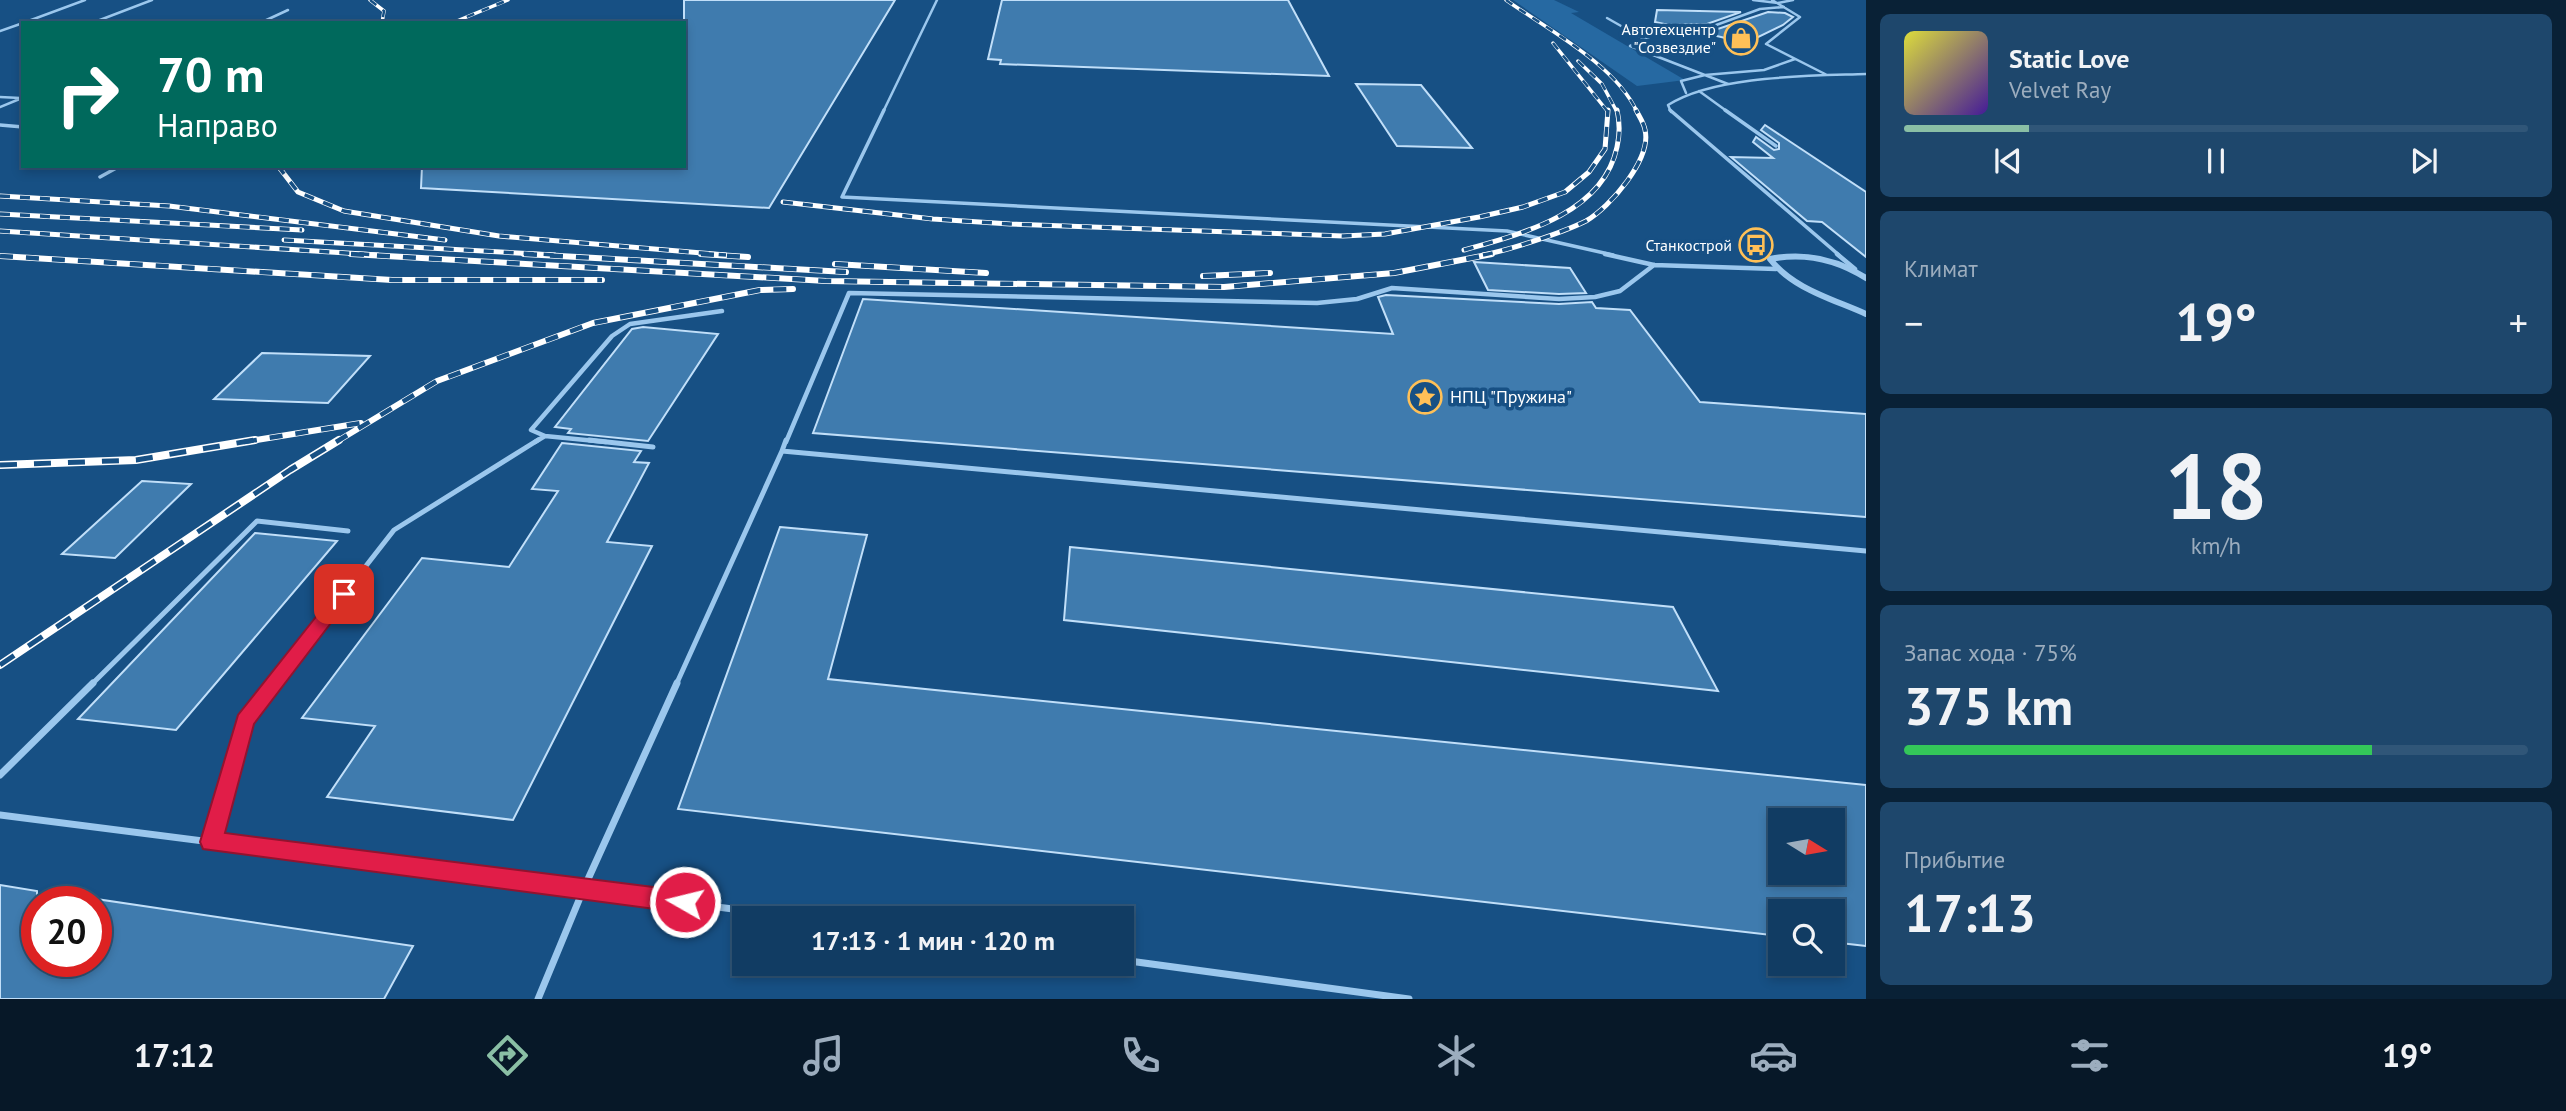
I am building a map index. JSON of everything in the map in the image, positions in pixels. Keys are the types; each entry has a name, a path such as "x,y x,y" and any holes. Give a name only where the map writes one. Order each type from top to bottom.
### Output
{"street":[{"path":"1866,278 1814,257 1785,255 1770,259 1776,269 1789,279 1866,314"}],"lane":[{"path":"28,21 85,0"},
{"path":"97,21 152,0"},
{"path":"937,0 842,197 1507,231 1654,265 1776,269"},
{"path":"1753,0 1777,3 1793,0"},
{"path":"1772,0 1800,17 1800,20 1766,44 1828,75"},
{"path":"1731,85 1630,46 1666,29 1708,28 1760,9 1784,7"},
{"path":"264,21 288,10"},
{"path":"1607,18 1644,39"},
{"path":"0,31 21,24"},
{"path":"1686,93 1681,81 1705,75 1764,70 1795,59"},
{"path":"1860,274 1671,112 1668,105 1673,98 1686,93 1731,85 1866,74"},
{"path":"1699,91 1776,146"},
{"path":"0,97 21,98"},
{"path":"0,107 21,99"},
{"path":"0,125 21,127"},
{"path":"100,177 116,168"},
{"path":"538,999 584,888 782,451 849,292 1317,303 1357,299 1392,288 1559,299 1595,298 1620,291 1654,265"},
{"path":"653,447 545,436 531,430 612,336 630,324 722,311"},
{"path":"211,842 245,721 394,530 545,436"},
{"path":"782,451 1866,551"},
{"path":"0,775 257,520 348,531"},
{"path":"0,816 732,908"},
{"path":"1134,962 1409,999"}],"shaded area":[{"path":"1513,0 1554,0 1579,12 1571,13 1685,80 1637,86"}],"building":[{"path":"684,0 895,0 769,208 421,188 422,168 686,168"},
{"path":"1002,0 1288,0 1329,76 1000,64 1001,60 988,59"},
{"path":"1657,10 1741,12 1707,24 1669,25 1655,22"},
{"path":"1768,12 1785,13 1793,17 1783,25 1746,43 1700,32 1709,32"},
{"path":"1356,84 1421,85 1472,148 1397,146"},
{"path":"1765,125 1866,192 1866,257 1822,222 1807,221 1731,157 1773,158 1753,142 1756,137 1774,150 1779,149 1779,143 1761,130"},
{"path":"1474,262 1570,268 1586,293 1488,290"},
{"path":"1386,295 1559,304 1592,302 1596,308 1630,310 1700,402 1866,414 1866,517 813,433 863,299 1393,334 1378,297"},
{"path":"643,327 718,334 648,441 568,433 571,429 555,427 632,329"},
{"path":"262,353 370,356 328,403 214,399"},
{"path":"562,443 641,451 634,462 649,463 607,542 652,546 513,820 327,797 375,726 302,718 422,558 509,567 558,491 532,489"},
{"path":"142,481 191,484 115,558 62,554"},
{"path":"780,527 867,535 828,679 1866,785 1866,946 1845,944 1845,899 1768,899 1768,935 678,809"},
{"path":"255,533 337,541 176,730 78,719"},
{"path":"1070,547 1673,607 1718,691 1064,620"},
{"path":"0,885 21,888 21,977 112,977 112,901 413,946 384,999 0,999"}],"railway":[{"path":"370,0 384,11 382,21"},
{"path":"457,21 508,0"},
{"path":"1506,0 1597,64 1627,95 1637,112"},
{"path":"1553,43 1608,112"},
{"path":"1578,61 1602,84 1617,112"},
{"path":"1464,250 1510,237 1557,218 1595,189 1609,170 1617,147 1617,110"},
{"path":"1483,255 1535,241 1576,226 1606,205 1627,181 1642,154 1645,130 1636,110"},
{"path":"783,202 933,219 1010,224 1343,236 1385,234 1523,207 1565,192 1589,172 1605,149 1608,112"},
{"path":"280,168 298,192 344,211 499,236 726,255"},
{"path":"0,196 169,206 445,240"},
{"path":"0,214 302,230"},
{"path":"0,231 378,255"},
{"path":"284,240 555,255"},
{"path":"351,254 826,281 1224,287 1394,273 1492,254"},
{"path":"524,254 846,272"},
{"path":"701,254 748,257"},
{"path":"0,256 392,280 602,280"},
{"path":"835,264 986,273"},
{"path":"1203,276 1270,273"},
{"path":"336,442 437,381 593,323 760,290 793,289"},
{"path":"244,442 361,423"},
{"path":"0,465 136,460 255,440"},
{"path":"0,665 290,470 339,440"}],"place":[{"name":"Автотехцентр \"Созвездие\"","path":"1741,38"},
{"name":"Станкострой","path":"1756,245"},
{"name":"НПЦ \"Пружина\"","path":"1425,397"}],"route":[{"path":"344,594 245,721 211,842 685,902"}]}
